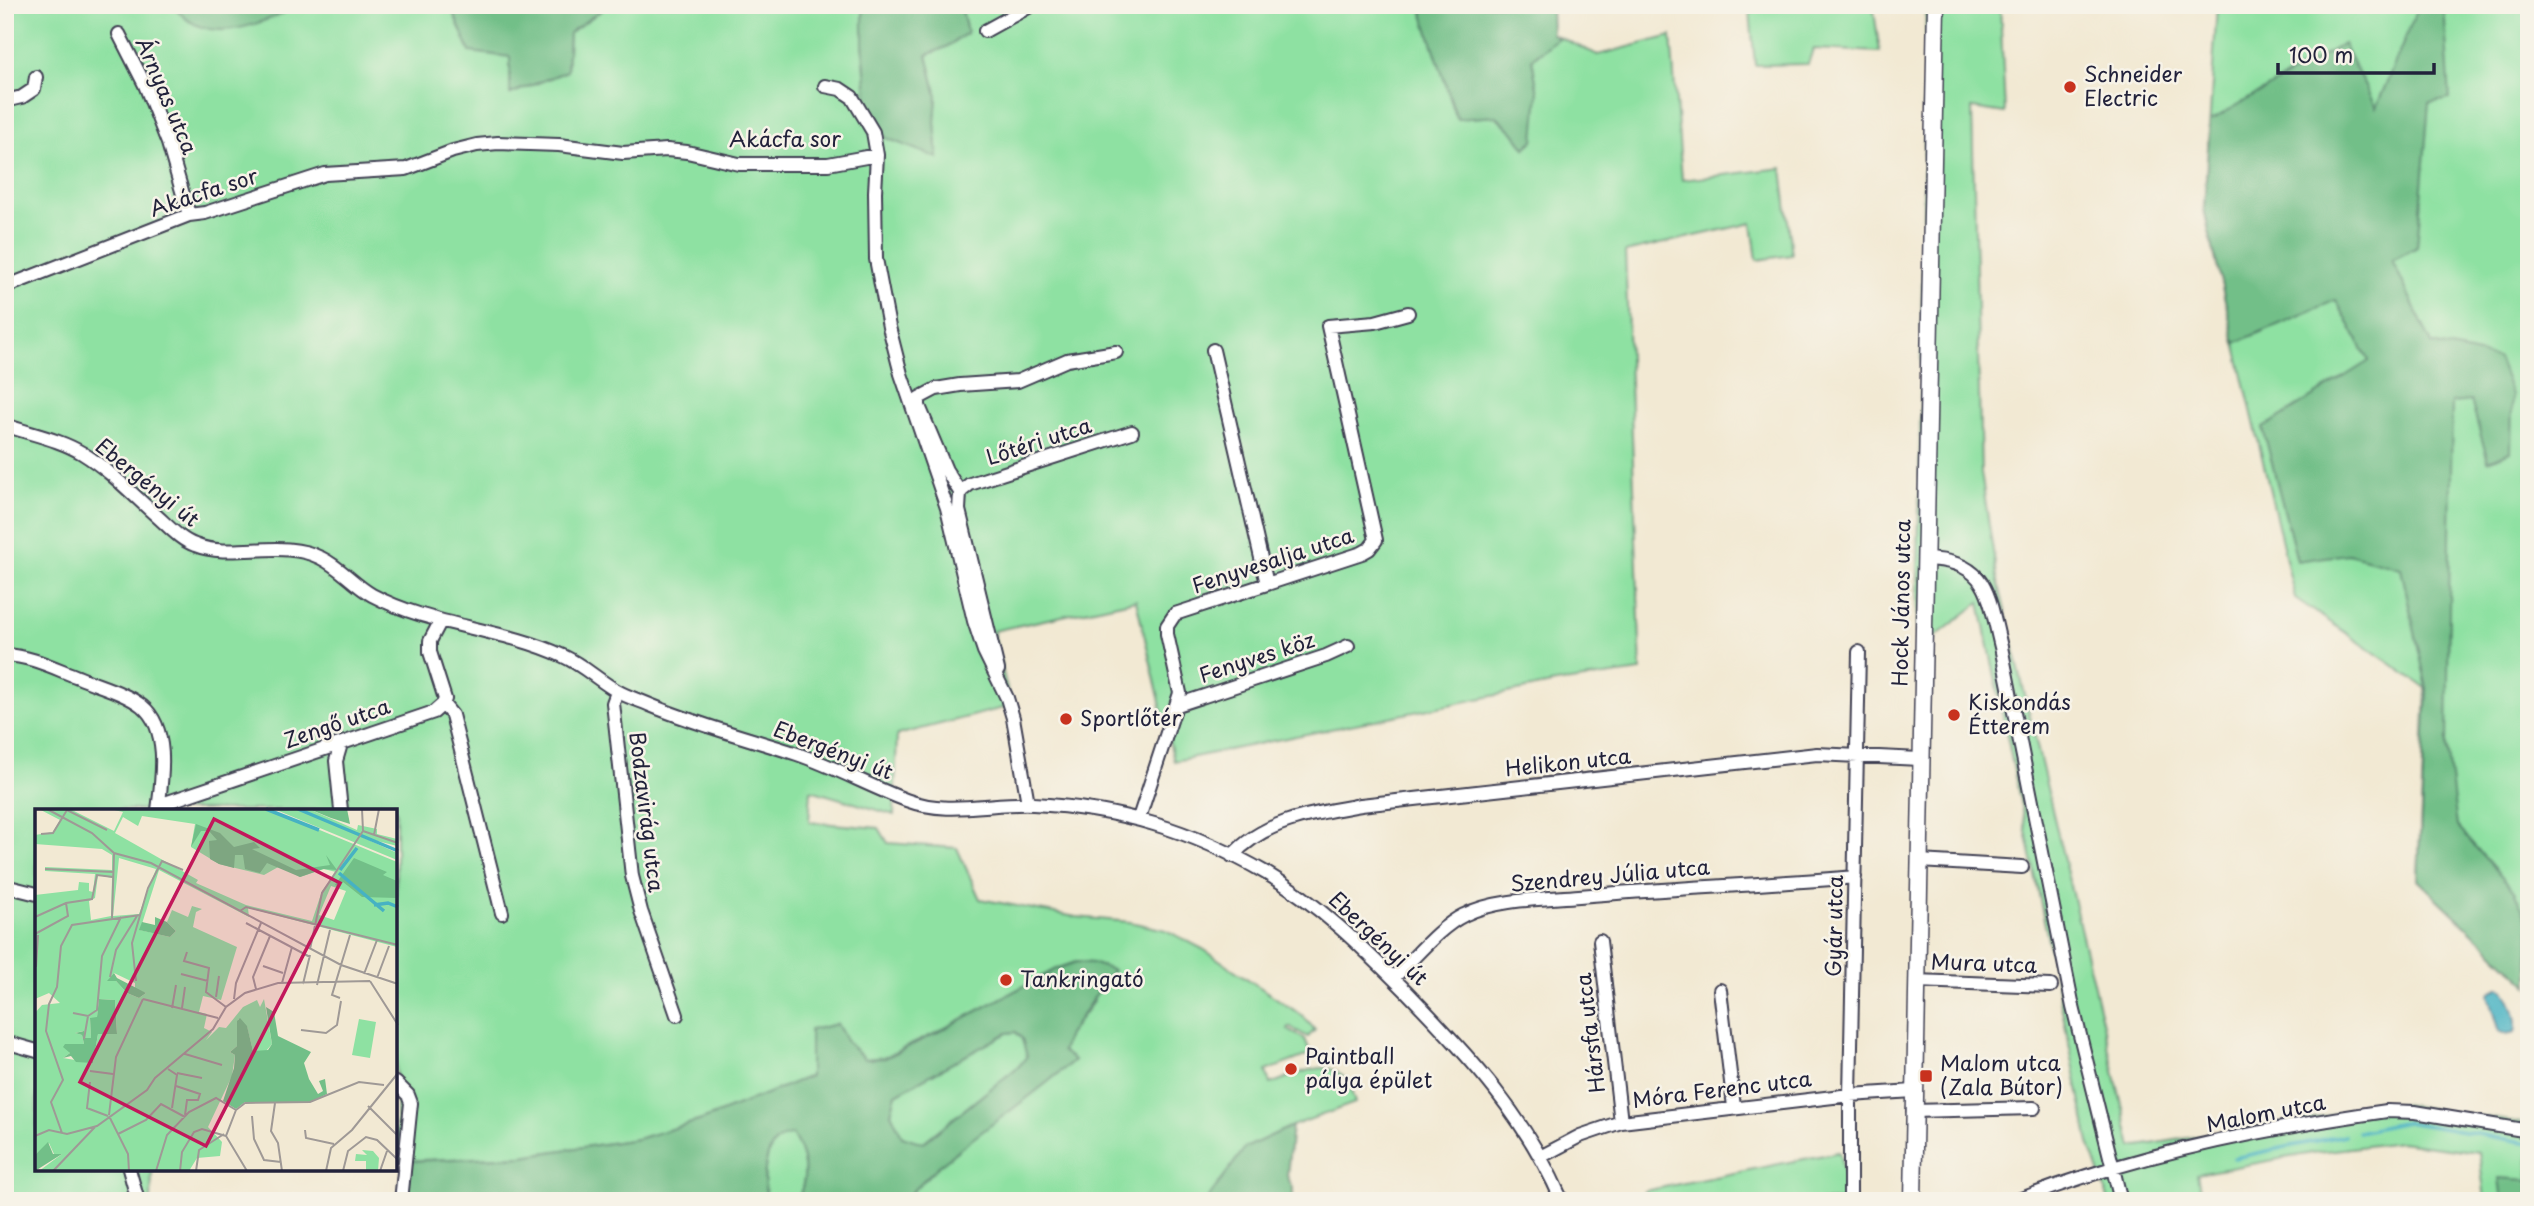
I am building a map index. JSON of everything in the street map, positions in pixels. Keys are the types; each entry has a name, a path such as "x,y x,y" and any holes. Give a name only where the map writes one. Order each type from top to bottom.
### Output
{"main road":[{"name":"Hock János utca","path":"1913,1201 1936,5"}],"street":[{"path":"985,32 1032,5"},
{"name":"Árnyas utca","path":"119,34 145,85 168,143 189,215"},
{"path":"5,101 22,97 34,89 36,78"},
{"path":"825,86 840,89 852,97 873,132 877,155 876,259 888,327 901,374 947,508 974,621 1013,718 1028,803"},
{"name":"Akácfa sor","path":"5,287 189,215 205,213 325,174 406,169 453,151 488,144 517,143 623,153 677,151 739,164 828,164 877,155"},
{"name":"Fenyvesalja utca","path":"1139,818 1177,705 1179,684 1167,634 1170,620 1182,611 1362,553 1376,540 1328,326 1375,322 1409,313"},
{"path":"1213,350 1267,584"},
{"path":"996,677 998,667 959,510 960,492 946,470 919,406 919,398 936,390 960,385 1018,380 1067,360 1116,352"},
{"name":"Ebergényi út","path":"5,425 64,444 82,453 172,530 197,546 214,549 293,550 319,556 371,594 440,622 525,643 563,656 617,692 688,720 818,762 905,800 923,805 966,808 1028,803 1094,809 1139,818 1172,829 1263,871 1345,930 1488,1078 1542,1156 1562,1201"},
{"name":"Lőtéri utca","path":"960,492 970,484 1132,432"},
{"path":"1924,559 1943,559 1958,564 1978,577 1986,588 2001,647 2073,1007 2121,1201"},
{"path":"440,622 430,641 430,652 442,686 445,699 443,704 452,715 502,914"},
{"name":"Fenyves köz","path":"1177,705 1326,656 1348,646"},
{"name":"Gyár utca","path":"1850,1201 1859,652"},
{"path":"5,655 26,657 44,663 127,697 143,707 156,727 160,741 158,808"},
{"name":"Bodzavirág utca","path":"617,692 613,703 632,876 641,911 677,1015"},
{"name":"Zengő utca","path":"158,808 433,712 443,704"},
{"path":"341,744 336,761 341,809"},
{"name":"Helikon utca","path":"1232,856 1247,841 1270,828 1308,816 1360,805 1817,754 1920,759"},
{"path":"1919,861 2022,867"},
{"name":"Szendrey Júlia utca","path":"1393,978 1450,925 1478,909 1535,900 1855,877"},
{"path":"5,886 35,894"},
{"name":"Hársfa utca","path":"1600,941 1621,1122"},
{"name":"Mura utca","path":"1916,981 2051,986"},
{"path":"1720,990 1734,1107"},
{"path":"5,1042 35,1050"},
{"path":"397,1084 408,1095 411,1104 401,1201"},
{"name":"Móra Ferenc utca","path":"1542,1156 1580,1136 1621,1122 1850,1094 1914,1091"},
{"path":"1913,1111 2034,1108"},
{"name":"Malom utca","path":"2016,1201 2068,1181 2216,1143 2387,1111 2415,1112 2529,1131"},
{"path":"130,1171 138,1201"}],"green space":[{"path":"5,5 172,5 190,22 297,8 296,5 450,5 452,13 510,57 511,94 567,71 569,33 609,5 863,5 869,126 938,157 935,122 937,96 927,55 946,47 967,33 961,5 1420,5 1457,119 1496,116 1525,148 1538,93 1532,59 1559,37 1598,55 1671,36 1682,180 1782,168 1792,255 1757,260 1752,223 1625,252 1641,671 1556,683 1174,761 1136,600 993,631 1011,706 897,735 894,815 811,790 809,822 879,828 888,843 957,848 980,899 1166,930 1203,949 1303,1016 1315,1030 1308,1037 1290,1027 1288,1030 1305,1039 1311,1054 1266,1071 1270,1084 1311,1070 1331,1069 1340,1073 1347,1082 1355,1103 1292,1126 1245,1148 1206,1201 906,1201 945,1160 1074,1060 1062,1051 1068,1035 1093,1002 1092,963 1076,962 1056,969 885,1057 865,1059 847,1042 837,1024 811,1076 702,1120 637,1139 522,1156 397,1161 397,809 35,809 35,1171 152,1171 151,1201 5,1201"},
{"path":"172,5 297,7 243,27 214,30 200,27 188,20"},
{"path":"450,5 609,5 569,33 567,71 510,94 510,57 470,52"},
{"path":"863,5 961,5 967,33 946,47 927,55 937,96 935,122 938,158 886,138 869,126"},
{"path":"1420,5 1551,5 1552,34 1559,37 1532,59 1538,93 1534,140 1525,148 1496,116 1457,119"},
{"path":"1772,5 1873,5 1880,52 1813,49 1808,64 1755,65 1750,12"},
{"path":"1926,5 2000,5 2005,113 1972,108 1981,473 1997,577 2132,1147 2402,1104 2529,1124 2529,1201 2485,1201 2479,1152 2400,1142 2318,1152 2197,1174 2202,1201 2109,1201 2089,1143 1980,602 1917,651"},
{"path":"2217,5 2529,5 2529,986 2418,880 2426,688 2295,598 2204,209"},
{"path":"2419,5 2444,5 2450,99 2429,103 2417,247 2392,260 2432,344 2498,358 2512,395 2511,452 2488,461 2471,401 2452,403 2447,745 2457,826 2514,891 2529,923 2529,986 2418,880 2427,688 2401,568 2348,554 2297,561 2263,428 2369,361 2336,300 2235,343 2204,209 2210,121 2343,44 2376,108"},
{"path":"1076,962 1092,963 1113,970 1068,1035 1062,1051 1074,1060 945,1160 906,1201 797,1201 803,1183 804,1167 792,1134 775,1143 767,1158 765,1186 769,1201 405,1201 409,1161 522,1156 637,1139 702,1120 810,1076 810,1030 837,1024 847,1042 865,1059 885,1058 1056,969","holes":["1016,1032 1022,1039 1027,1056 1019,1066 923,1143 902,1136 891,1113 896,1094 1007,1033"]},
{"path":"1016,1032 1022,1039 1027,1056 1019,1066 922,1143 902,1136 891,1113 896,1094 1006,1033"},
{"path":"1292,1126 1287,1176 1293,1188 1293,1201 1206,1201 1245,1148"},
{"path":"792,1134 803,1159 801,1192 797,1201 769,1201 765,1186 767,1158 775,1143"},
{"path":"1839,1152 1845,1177 1845,1201 1646,1201 1644,1191"},
{"path":"2499,1178 2529,1180 2529,1201 2502,1201"}],"water":[{"path":"2500,987 2510,1001 2516,1021 2515,1032 2507,1034 2500,1032 2489,996 2490,992"}],"waterway":[{"path":"2358,1132 2406,1122 2529,1143"},
{"path":"2234,1158 2345,1135"}],"place":[{"name":"Schneider Electric","path":"2070,87"},
{"name":"Kiskondás Étterem","path":"1954,715"},
{"name":"Sportlőtér","path":"1066,719"},
{"name":"Tankringató","path":"1006,980"},
{"name":"Paintball pálya épület","path":"1291,1069"},
{"name":"Malom utca (Zala Bútor)","path":"1926,1076"}]}
